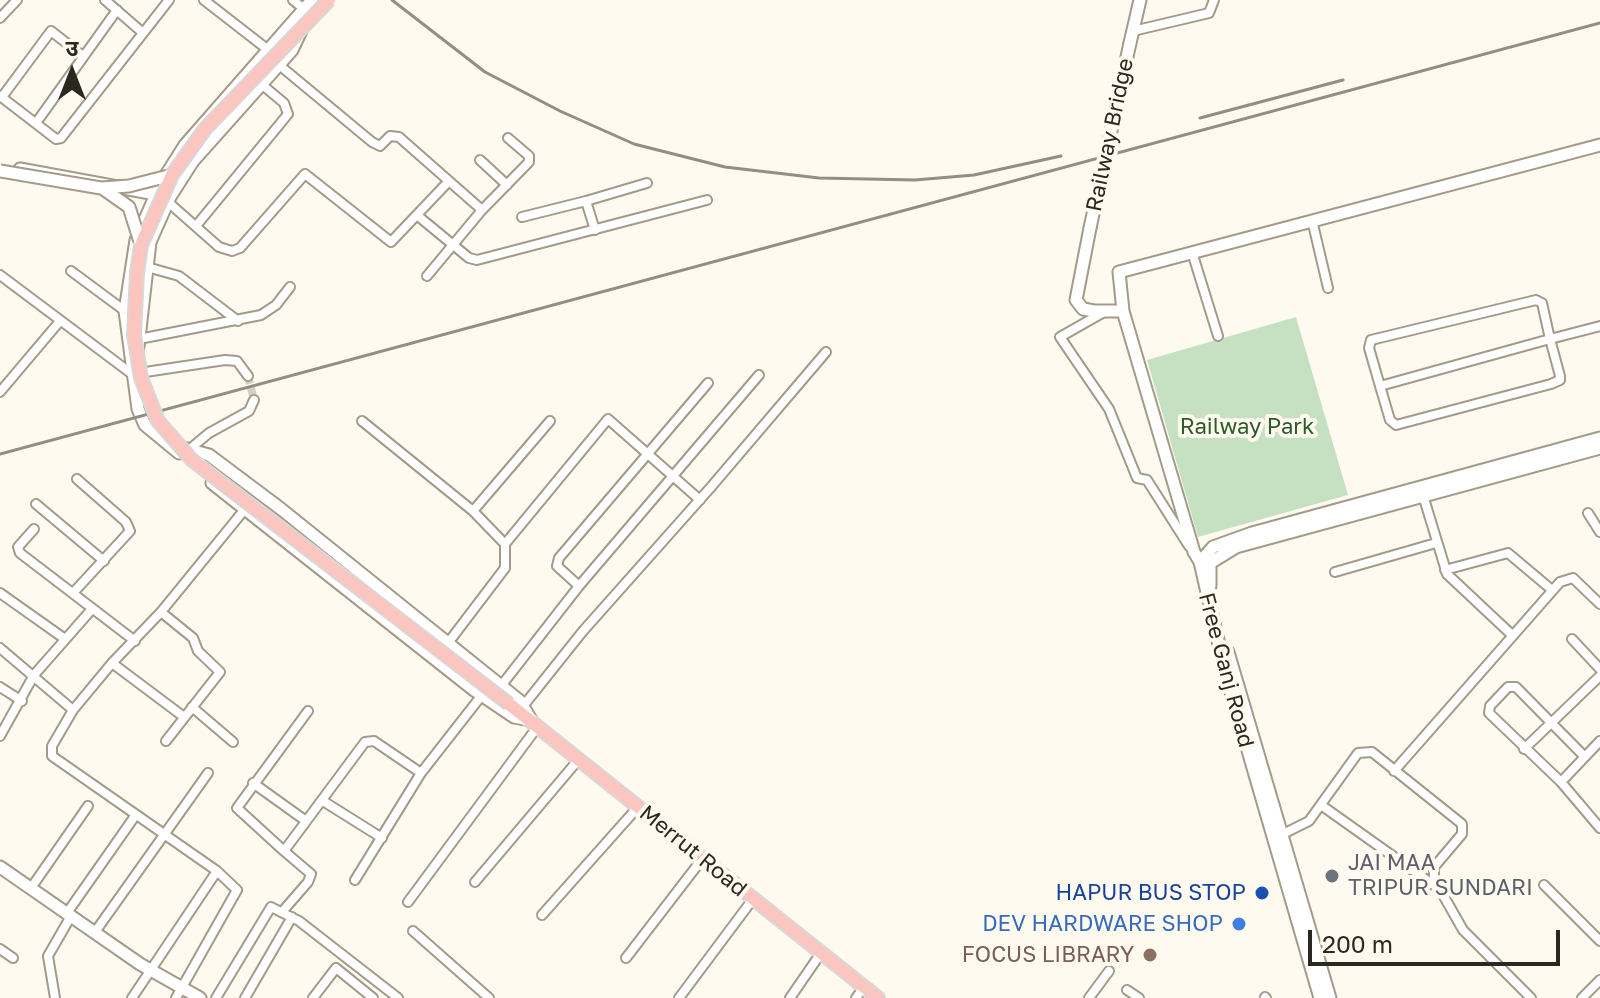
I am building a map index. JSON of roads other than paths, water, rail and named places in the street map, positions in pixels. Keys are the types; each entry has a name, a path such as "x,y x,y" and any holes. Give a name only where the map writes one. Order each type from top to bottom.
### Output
{"main road":[{"name":"Merrut Road","path":"329,0 205,129 172,175 141,245 134,335 141,378 152,409 170,439 192,460 534,723 821,953 860,993 878,998"}],"street":[{"path":"105,0 143,33"},
{"path":"83,56 51,31 1,96 56,139 61,138 169,0"},
{"path":"204,0 267,49"},
{"path":"293,0 306,7"},
{"name":"Railway Bridge","path":"1105,311 1083,309 1076,300 1140,0"},
{"path":"1132,37 1209,13 1214,0"},
{"path":"0,18 10,2"},
{"path":"306,7 185,145 147,214 129,269 125,311 126,339 141,418 141,415 145,425 245,509 482,695 514,717 534,723"},
{"path":"132,368 139,339 150,242 169,200 193,161 297,42 306,7"},
{"path":"36,123 117,10"},
{"path":"278,64 372,142 380,146 390,136 399,137 482,210"},
{"path":"196,226 288,114 284,103 260,83"},
{"path":"427,276 530,159 508,138"},
{"path":"1197,557 1123,311 1119,272 1600,145"},
{"path":"480,160 507,185"},
{"path":"0,171 101,188 129,186 172,175"},
{"path":"0,171 79,177 156,194 169,200 227,251 240,248 305,174 388,241 396,241 449,181"},
{"path":"0,171 95,190 159,221"},
{"path":"522,217 647,183"},
{"path":"101,188 129,207 141,245"},
{"path":"418,216 469,258 477,260 707,200"},
{"path":"586,201 595,230"},
{"path":"1312,220 1328,288"},
{"path":"1192,252 1218,336"},
{"path":"147,267 179,276 238,321"},
{"path":"71,271 125,311"},
{"path":"0,288 4,278 60,321 132,368 225,360 237,361 248,376"},
{"path":"139,339 238,321 268,312 290,287"},
{"path":"1536,300 1542,303 1550,339 1560,376 1551,384 1396,425 1390,420 1369,348 1371,340 1536,300"},
{"path":"1123,311 1105,311 1060,337 1109,409 1137,478 1146,479 1197,557"},
{"path":"0,392 60,321"},
{"path":"1380,386 1600,326"},
{"path":"524,705 583,631 826,352"},
{"path":"501,686 579,586 759,375"},
{"path":"579,586 557,566 559,558 708,383"},
{"path":"191,448 209,433 249,411 254,400"},
{"path":"448,643 505,568 505,544 608,419 648,451 700,500"},
{"path":"362,421 473,511 505,544"},
{"path":"473,511 550,421"},
{"name":"Free Ganj Road","path":"1320,998 1226,675 1197,557 1225,542 1529,462 1600,438"},
{"path":"171,445 209,455 281,509 524,705 534,723"},
{"path":"1529,462 1600,448"},
{"path":"73,593 128,535 129,526 77,479"},
{"path":"1422,491 1445,570 1512,635"},
{"path":"36,504 104,561"},
{"path":"1330,998 1211,590 1210,563 1236,547 1375,504"},
{"path":"179,993 237,890 217,871 52,756 52,746 73,710 161,612 245,509"},
{"path":"1588,513 1600,532"},
{"path":"34,529 17,550 135,641"},
{"path":"1335,572 1436,543"},
{"path":"1445,570 1508,553 1552,590"},
{"path":"1394,771 1552,590 1572,577 1600,604"},
{"path":"0,593 65,639"},
{"path":"0,736 34,675 92,609"},
{"path":"161,612 193,638 198,651 220,670 166,741"},
{"path":"1572,639 1600,669"},
{"path":"0,648 73,710"},
{"path":"112,663 184,717"},
{"path":"1524,749 1600,676"},
{"path":"1584,756 1514,686 1508,687 1490,706 1489,713 1561,782 1600,828"},
{"path":"0,687 22,701"},
{"path":"355,880 421,773 482,695"},
{"path":"192,707 233,742"},
{"path":"282,912 308,882 311,874 238,813 238,802 308,711"},
{"path":"408,902 534,723"},
{"path":"284,851 369,740 421,773"},
{"path":"1561,782 1600,741"},
{"path":"1281,835 1309,821 1341,773 1362,750 1372,752 1464,828 1432,870 1438,888 1463,930 1531,998"},
{"path":"475,882 579,759"},
{"path":"95,932 208,773"},
{"path":"253,783 306,821"},
{"path":"323,801 382,838"},
{"path":"1321,805 1438,888"},
{"path":"31,888 88,806"},
{"path":"542,915 638,807"},
{"path":"55,998 48,956 69,915 135,816"},
{"path":"626,958 703,858"},
{"path":"0,867 151,970 179,993 200,998"},
{"path":"132,998 217,871"},
{"path":"1544,885 1600,941"},
{"path":"679,998 753,899"},
{"path":"216,998 270,908 292,917 398,998"},
{"path":"245,998 292,917"},
{"path":"413,931 489,998"},
{"path":"0,949 13,958"},
{"path":"790,998 821,953"},
{"path":"339,969 344,956"},
{"path":"313,998 333,969 339,969 373,998"},
{"path":"1089,998 1109,971"},
{"path":"1582,998 1600,980"},
{"path":"1127,990 1139,998"}],"tunnel":[{"path":"248,376 254,400"}],"railway":[{"path":"392,0 485,72 560,111 634,144 725,167 819,178 915,180 974,175 1061,156"},
{"path":"0,454 1600,23"},
{"path":"1200,118 1343,80"}],"place":[{"name":"JAI MAA TRIPUR SUNDARI","path":"1332,876"},
{"name":"HAPUR BUS STOP","path":"1262,893"},
{"name":"DEV HARDWARE SHOP","path":"1239,924"},
{"name":"FOCUS LIBRARY","path":"1150,955"}],"park label":[{"name":"Railway Park","path":"1247,427"}]}
